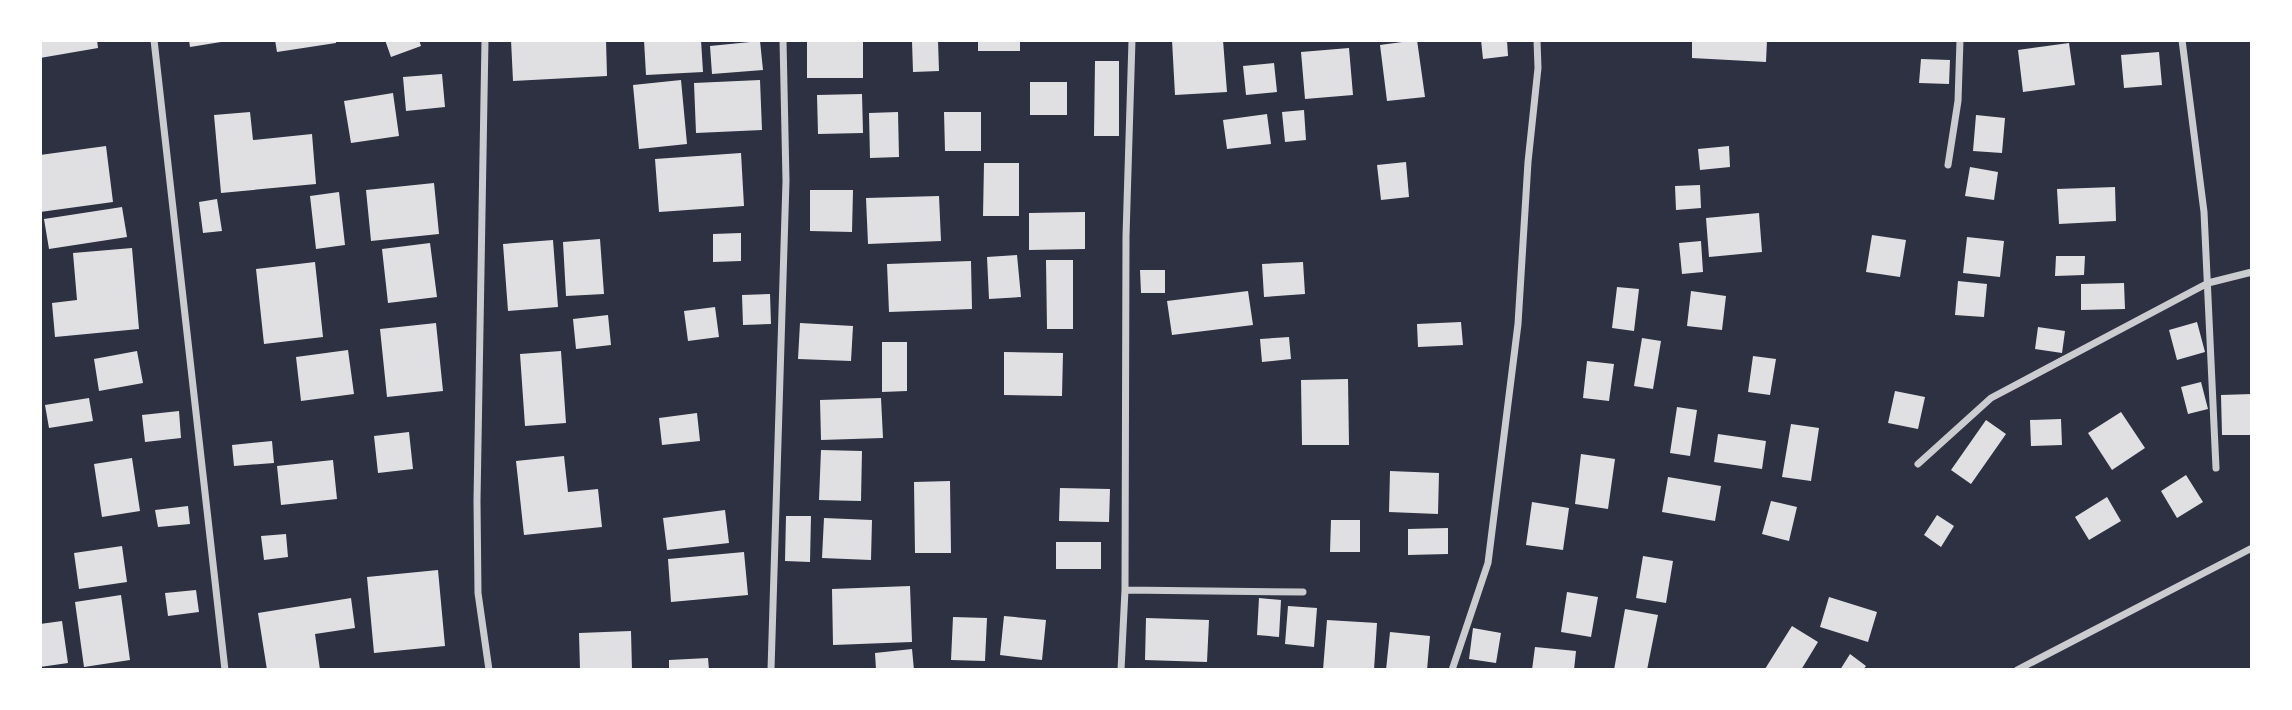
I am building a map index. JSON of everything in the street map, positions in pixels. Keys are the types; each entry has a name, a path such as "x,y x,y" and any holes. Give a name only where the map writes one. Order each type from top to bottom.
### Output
{"street":[{"path":"154,40 225,670"},
{"path":"485,40 477,514 478,593 489,670"},
{"path":"771,670 786,181 783,40"},
{"path":"1121,670 1125,590 1126,236 1132,40"},
{"path":"1452,670 1488,563 1518,324 1528,162 1538,68 1537,40"},
{"path":"1948,165 1958,101 1960,40"},
{"path":"2182,40 2204,212 2216,468"},
{"path":"1918,464 1991,398 2207,283 2252,272"},
{"path":"2017,670 2252,548"},
{"path":"1125,590 1303,592"}],"building":[{"path":"40,40 97,40 98,48 40,58"},
{"path":"189,40 221,40 221,42 190,47"},
{"path":"275,40 336,40 336,43 277,52"},
{"path":"385,40 419,40 421,46 391,57"},
{"path":"511,40 606,40 607,76 513,81"},
{"path":"644,40 701,40 703,72 646,75"},
{"path":"807,40 863,40 863,78 807,78"},
{"path":"938,40 939,71 913,72 912,41"},
{"path":"978,40 1020,40 1020,51 978,51"},
{"path":"1172,40 1223,40 1227,92 1175,95"},
{"path":"1417,40 1425,97 1387,101 1380,45"},
{"path":"1481,40 1507,40 1508,56 1483,59"},
{"path":"1692,40 1767,40 1766,62 1692,58"},
{"path":"760,41 763,70 712,74 710,46"},
{"path":"2069,43 2075,85 2023,92 2018,50"},
{"path":"1349,48 1353,95 1305,99 1301,52"},
{"path":"2159,52 2162,85 2124,88 2121,55"},
{"path":"1921,59 1950,60 1949,84 1919,83"},
{"path":"1095,61 1119,61 1119,136 1094,136"},
{"path":"1274,63 1277,92 1246,95 1243,66"},
{"path":"442,74 445,107 406,111 403,77"},
{"path":"681,80 687,144 639,149 633,85"},
{"path":"760,80 762,130 696,133 694,83"},
{"path":"1030,82 1067,82 1067,115 1030,115"},
{"path":"393,93 399,136 351,143 344,101"},
{"path":"862,94 863,133 818,134 817,95"},
{"path":"1304,110 1306,140 1285,142 1282,112"},
{"path":"250,112 253,140 312,134 316,184 221,193 214,115"},
{"path":"898,112 899,157 870,158 869,113"},
{"path":"944,112 981,112 981,151 945,151"},
{"path":"1267,114 1271,144 1227,149 1223,120"},
{"path":"1976,115 2005,118 2002,153 1973,151"},
{"path":"106,146 113,202 40,212 40,155"},
{"path":"1729,146 1730,167 1700,170 1698,149"},
{"path":"741,153 744,206 659,212 655,159"},
{"path":"1406,162 1409,197 1381,200 1377,165"},
{"path":"984,163 1019,163 1019,216 983,216"},
{"path":"1970,167 1998,172 1994,200 1965,196"},
{"path":"434,183 439,234 371,241 366,190"},
{"path":"1700,185 1701,208 1676,210 1675,186"},
{"path":"2115,187 2116,221 2059,224 2057,189"},
{"path":"810,190 853,190 852,232 810,231"},
{"path":"339,192 345,245 316,249 310,196"},
{"path":"939,196 941,241 868,244 866,198"},
{"path":"217,199 222,231 203,233 199,202"},
{"path":"122,207 127,237 49,249 44,219"},
{"path":"1085,212 1085,249 1029,250 1029,213"},
{"path":"1759,213 1762,252 1709,257 1706,218"},
{"path":"741,233 741,261 713,262 713,234"},
{"path":"1872,235 1906,240 1900,277 1866,272"},
{"path":"1967,237 2004,241 2000,277 1963,273"},
{"path":"600,239 604,294 566,296 563,242"},
{"path":"553,240 558,307 508,311 503,244"},
{"path":"1701,241 1703,272 1682,274 1679,243"},
{"path":"430,243 437,297 388,303 382,249"},
{"path":"132,248 139,329 55,337 52,303 77,300 73,253"},
{"path":"1017,255 1021,297 989,299 987,257"},
{"path":"2056,256 2085,256 2084,275 2055,276"},
{"path":"1046,260 1073,260 1073,329 1047,329"},
{"path":"971,261 972,309 889,312 887,264"},
{"path":"315,262 323,337 264,344 256,269"},
{"path":"1303,262 1305,294 1264,297 1262,264"},
{"path":"1140,270 1165,270 1165,293 1141,293"},
{"path":"1958,281 1987,284 1984,317 1955,315"},
{"path":"2124,283 2125,309 2081,310 2081,284"},
{"path":"1617,287 1639,289 1634,331 1612,328"},
{"path":"1248,291 1253,325 1172,335 1167,301"},
{"path":"1691,291 1726,296 1722,330 1687,326"},
{"path":"770,294 771,324 743,325 742,295"},
{"path":"715,307 719,337 688,341 684,311"},
{"path":"608,315 611,345 576,349 573,319"},
{"path":"1461,322 1463,345 1418,347 1417,324"},
{"path":"2197,322 2205,352 2177,360 2169,330"},
{"path":"436,323 443,391 387,397 380,329"},
{"path":"800,323 853,326 851,361 798,359"},
{"path":"2038,327 2065,331 2062,353 2035,349"},
{"path":"1289,337 1291,359 1262,362 1260,339"},
{"path":"1642,338 1661,341 1653,389 1634,386"},
{"path":"882,342 907,342 907,391 882,392"},
{"path":"348,350 354,394 301,401 296,357"},
{"path":"137,351 143,383 99,391 94,359"},
{"path":"561,351 566,423 525,426 520,354"},
{"path":"1004,352 1063,353 1062,396 1004,395"},
{"path":"1753,356 1776,359 1770,395 1748,392"},
{"path":"1587,361 1614,364 1609,401 1583,398"},
{"path":"1348,379 1349,445 1302,445 1301,380"},
{"path":"2201,382 2208,409 2188,414 2181,387"},
{"path":"1895,391 1925,397 1918,429 1888,423"},
{"path":"2252,394 2252,435 2222,435 2221,395"},
{"path":"89,398 93,421 49,428 45,405"},
{"path":"881,398 883,438 821,440 820,400"},
{"path":"1677,407 1697,410 1690,456 1670,453"},
{"path":"179,411 181,438 145,442 142,415"},
{"path":"2121,412 2145,448 2112,470 2088,433"},
{"path":"697,413 700,441 662,445 659,418"},
{"path":"2061,419 2062,445 2031,446 2030,420"},
{"path":"1986,420 2006,434 1971,484 1951,470"},
{"path":"1791,424 1819,428 1811,481 1782,477"},
{"path":"409,432 413,469 378,473 374,436"},
{"path":"1718,434 1766,441 1762,469 1714,462"},
{"path":"272,441 274,463 234,466 232,445"},
{"path":"821,450 862,451 861,501 819,500"},
{"path":"1581,454 1615,459 1608,509 1575,504"},
{"path":"564,456 568,492 598,489 602,527 524,535 516,461"},
{"path":"132,458 140,511 102,517 94,464"},
{"path":"333,460 337,499 281,505 277,466"},
{"path":"1390,471 1439,473 1438,514 1389,512"},
{"path":"2186,475 2203,502 2177,518 2161,491"},
{"path":"1668,477 1721,486 1715,521 1662,512"},
{"path":"950,481 951,553 915,553 914,482"},
{"path":"1060,488 1110,489 1109,522 1059,521"},
{"path":"2107,497 2121,521 2089,540 2075,517"},
{"path":"1771,501 1797,507 1789,541 1762,534"},
{"path":"1532,502 1569,508 1563,550 1526,545"},
{"path":"188,506 190,524 158,527 155,510"},
{"path":"725,510 729,543 667,550 663,518"},
{"path":"1937,515 1954,526 1941,547 1924,535"},
{"path":"786,516 811,516 810,562 785,561"},
{"path":"824,518 872,520 871,560 822,558"},
{"path":"1331,520 1360,520 1360,552 1330,552"},
{"path":"1448,528 1448,554 1408,555 1408,529"},
{"path":"286,534 288,557 264,560 261,536"},
{"path":"1056,542 1101,542 1101,569 1056,569"},
{"path":"122,546 127,582 79,589 74,553"},
{"path":"744,552 748,595 671,602 668,559"},
{"path":"1643,556 1673,561 1666,603 1636,598"},
{"path":"438,570 445,646 374,653 367,577"},
{"path":"910,586 912,642 833,645 832,589"},
{"path":"196,590 199,612 168,616 165,593"},
{"path":"1567,592 1598,597 1591,637 1561,632"},
{"path":"121,595 130,660 84,667 75,602"},
{"path":"1829,597 1877,612 1868,642 1820,627"},
{"path":"351,598 355,628 315,634 320,670 267,670 258,613"},
{"path":"1259,598 1281,600 1279,637 1257,635"},
{"path":"1288,606 1317,608 1314,647 1285,644"},
{"path":"1625,609 1658,615 1647,670 1614,670"},
{"path":"1004,616 1046,620 1042,660 1000,655"},
{"path":"953,617 987,618 985,661 951,660"},
{"path":"1146,618 1209,620 1207,662 1145,660"},
{"path":"1327,620 1377,623 1374,670 1323,670"},
{"path":"62,621 68,663 40,667 40,624"},
{"path":"1792,626 1818,642 1801,670 1765,669"},
{"path":"1473,628 1501,633 1496,663 1469,659"},
{"path":"631,631 632,670 580,670 579,633"},
{"path":"1390,632 1430,636 1427,670 1386,670"},
{"path":"1535,647 1576,651 1574,670 1532,670"},
{"path":"912,649 914,670 876,670 875,653"},
{"path":"1850,654 1866,666 1863,670 1840,670"},
{"path":"708,658 709,670 669,670 669,660"}]}
